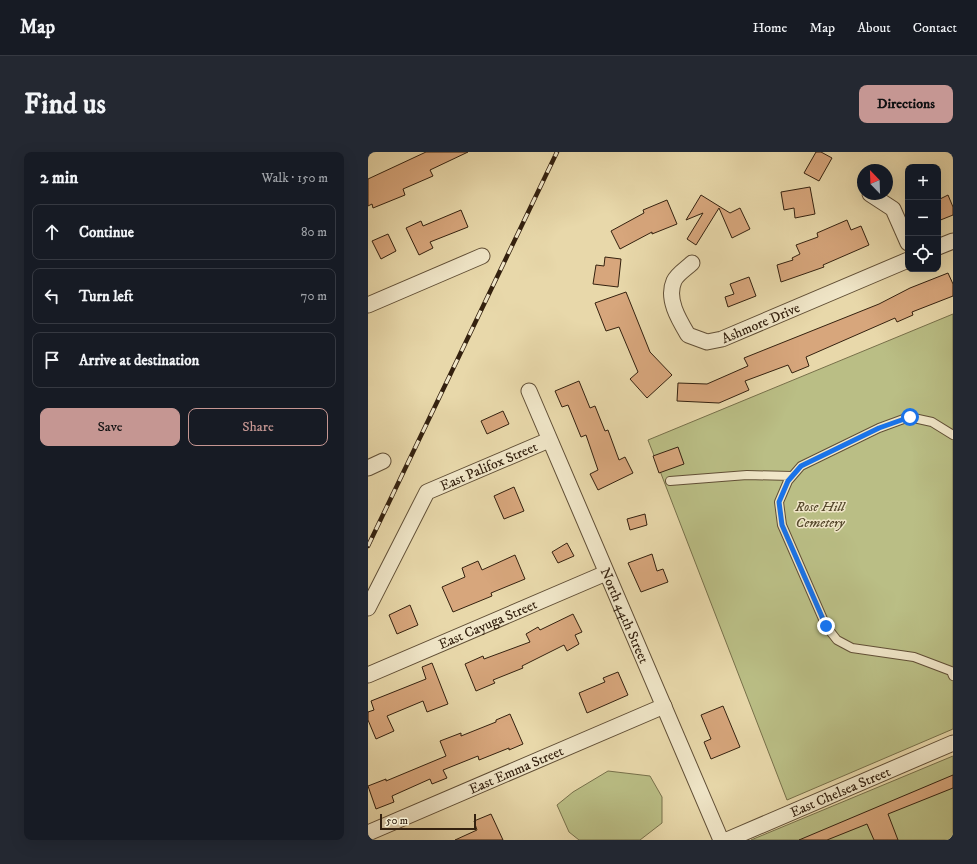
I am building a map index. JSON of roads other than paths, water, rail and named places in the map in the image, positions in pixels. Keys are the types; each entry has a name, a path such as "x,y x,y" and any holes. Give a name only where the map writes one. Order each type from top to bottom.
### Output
{"street":[{"path":"879,200 893,209 905,236"},
{"path":"941,246 953,241"},
{"path":"368,305 482,256"},
{"name":"Ashmore Drive","path":"692,263 674,280 671,298 678,317 688,335 707,342 722,339 905,261"},
{"name":"North 44th Street","path":"529,391 721,840"},
{"name":"East Palifox Street","path":"368,608 427,492 549,440"},
{"path":"368,468 383,461"},
{"name":"East Cayuga Street","path":"368,675 606,573"},
{"name":"East Emma Street","path":"368,833 664,706"},
{"name":"East Chelsea Street","path":"727,840 953,743"}],"lane":[{"path":"952,671 914,657 852,648 838,640 826,626 782,525 779,502 788,481 801,466 879,428 910,417 932,422 953,435"},
{"path":"670,481 746,475 792,476"}],"railway":[{"path":"368,546 557,152"}],"park label":[{"name":"Rose Hill Cemetery","path":"820,514"}]}
